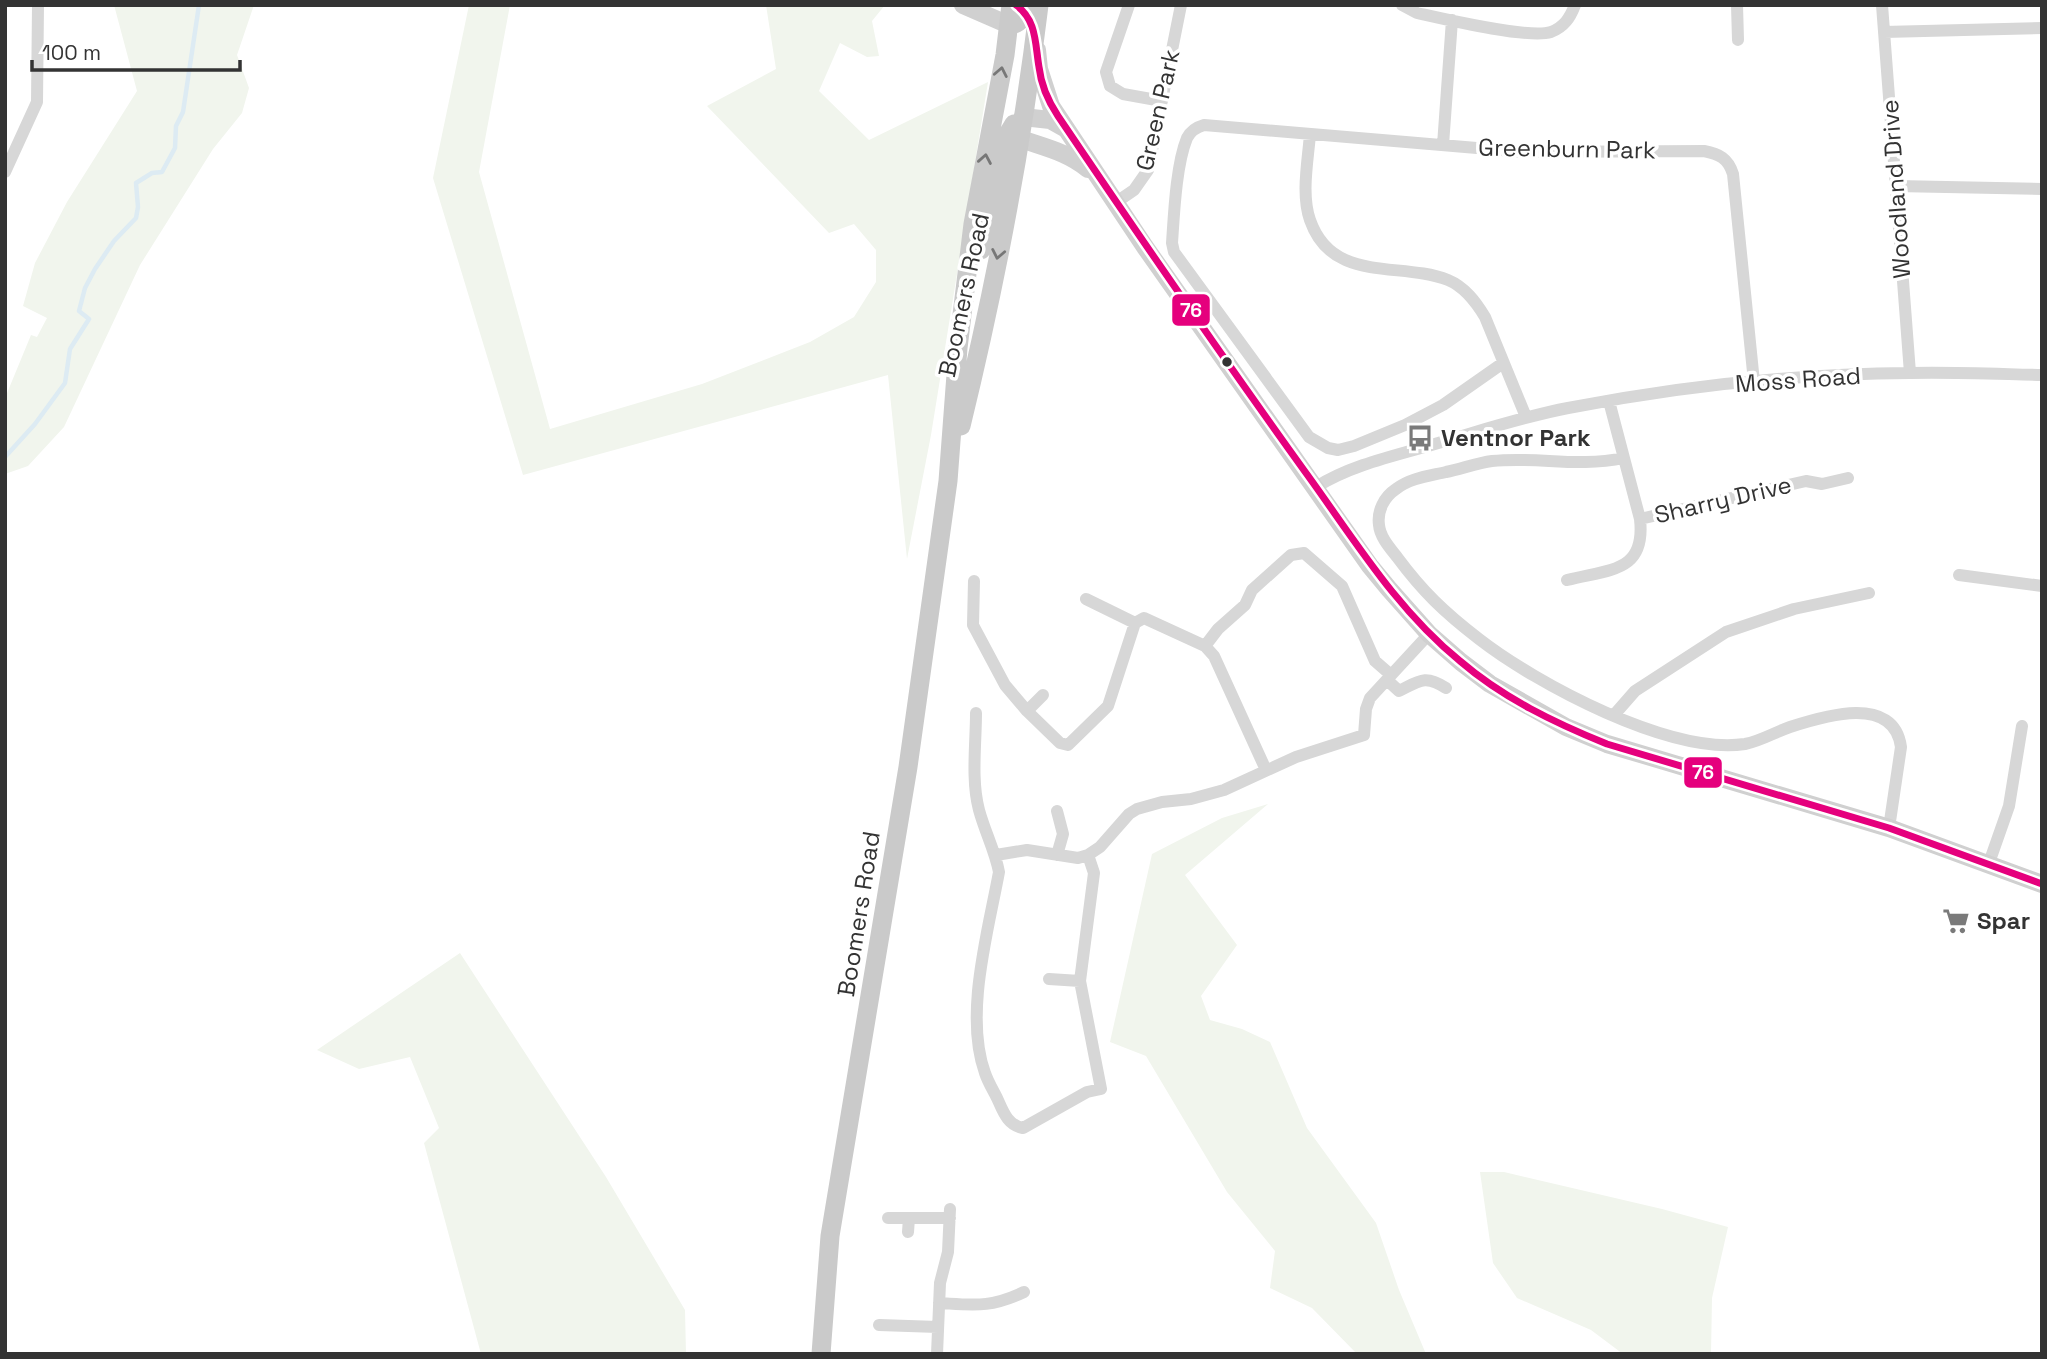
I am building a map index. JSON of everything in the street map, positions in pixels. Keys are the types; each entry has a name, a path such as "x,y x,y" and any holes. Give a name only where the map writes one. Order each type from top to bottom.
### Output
{"main road":[{"name":"Boomers Road","path":"948,481 981,346 1014,136 1023,117 1035,38 1021,10"},
{"name":"Boomers Road","path":"821,1354 830,1236 908,767 948,481 958,348 973,224 992,119 1021,10"},
{"path":"966,294 1014,136"}],"street":[{"path":"5,172 37,102 37,5"},
{"path":"963,5 1021,10"},
{"path":"1129,5 1106,72 1110,86 1123,94 1162,101"},
{"name":"Green Park","path":"1115,203 1133,190 1148,170 1181,5"},
{"path":"1402,5 1417,13 1537,35 1563,26 1571,17 1575,5"},
{"path":"1737,5 1738,40"},
{"name":"Woodland Drive","path":"1882,5 1910,373"},
{"path":"1443,145 1452,20"},
{"path":"1884,32 2042,28"},
{"path":"1035,38 1039,69 1051,106 1145,247 1370,566 1429,634 1461,662 1490,684 1566,727 1658,760 1889,828 2042,884"},
{"path":"1023,117 1050,120 1066,129"},
{"path":"992,119 1014,136 1051,148 1078,161 1098,178"},
{"name":"Greenburn Park","path":"1503,363 1443,405 1405,425 1354,446 1338,450 1328,448 1309,437 1174,252 1172,243 1179,177 1187,138 1197,127 1204,125 1524,152 1716,153 1730,165 1732,174 1754,382"},
{"path":"1310,134 1306,200 1310,219 1324,244 1335,255 1349,262 1450,280 1463,289 1476,302 1485,317 1526,417"},
{"path":"1896,186 2042,189"},
{"name":"Moss Road","path":"1316,487 1364,466 1526,417 1609,401 1754,382 1910,373 2042,375"},
{"name":"Sharry Drive","path":"1567,580 1628,564 1638,551 1642,534 1609,401"},
{"path":"1624,458 1586,464 1489,461 1409,481 1387,497 1379,511 1378,527 1421,590 1443,612 1495,652 1554,687 1614,715 1664,734 1713,744 1744,744 1788,727 1857,713 1867,712 1881,717 1893,725 1899,734 1900,747 1889,828"},
{"name":"Sharry Drive","path":"1640,519 1806,481 1822,484 1848,478"},
{"path":"1205,646 1218,629 1245,605 1252,590 1291,555 1304,553 1342,586 1375,661 1399,691 1423,678 1437,681 1446,688"},
{"path":"1959,575 2042,586"},
{"path":"974,581 973,625 1005,685 1060,743 1068,745 1108,706 1135,623 1143,618 1205,646 1214,656 1266,769"},
{"path":"1614,715 1635,691 1726,632 1794,609 1869,593"},
{"path":"1086,599 1135,623"},
{"path":"996,855 1027,850 1078,858 1088,855 1137,809 1224,790 1266,769 1364,735 1366,709 1370,698 1429,634"},
{"path":"1027,711 1043,695"},
{"path":"976,713 975,786 979,811 996,855 999,873 979,981 977,1026 985,1072 1008,1120 1015,1126 1023,1128 1087,1092 1101,1089 1080,981 1094,873 1088,855"},
{"path":"1989,863 2009,806 2022,726"},
{"path":"1057,810 1063,834 1057,855"},
{"path":"1049,979 1080,981"},
{"path":"888,1218 950,1214 948,1252 940,1283 937,1354"},
{"path":"908,1232 909,1218"},
{"path":"939,1303 1001,1303 1024,1292"},
{"path":"879,1325 938,1327"}],"shaded area":[{"path":"114,5 254,5 237,55 249,88 242,113 213,149 140,265 64,427 28,466 5,474 5,398 31,335 37,337 47,318 23,306 35,263 67,202 137,91"},
{"path":"469,5 510,5 479,172 550,429 702,384 810,342 854,317 876,282 876,250 854,224 829,233 707,106 776,69 766,5 885,5 872,21 879,56 867,57 840,43 819,91 869,140 988,82 931,435 907,559 888,375 523,475 433,178"},
{"path":"1268,804 1185,875 1237,945 1201,996 1210,1020 1242,1029 1270,1042 1307,1128 1376,1223 1399,1290 1426,1354 1357,1354 1312,1308 1270,1288 1275,1251 1227,1192 1146,1056 1110,1042 1152,854 1222,818"},
{"path":"460,953 606,1177 685,1310 686,1354 481,1354 424,1143 439,1128 410,1057 359,1069 317,1050"},
{"path":"1480,1172 1504,1172 1728,1227 1712,1298 1711,1354 1623,1354 1591,1330 1517,1298 1493,1263"}],"waterway":[{"path":"5,457 35,424 65,383 70,349 89,319 79,311 85,288 114,241 136,218 136,183 152,173 162,172 175,148 176,126 183,112 199,5"}],"transit line":[{"name":"76","path":"1016,5 1031,25 1041,80 1058,116 1359,548 1416,619 1460,661 1494,687 1530,708 1607,744 1889,828 2042,884"}],"place":[{"name":"Ventnor Park","path":"1420,438"},
{"name":"Spar","path":"1956,921"}]}
